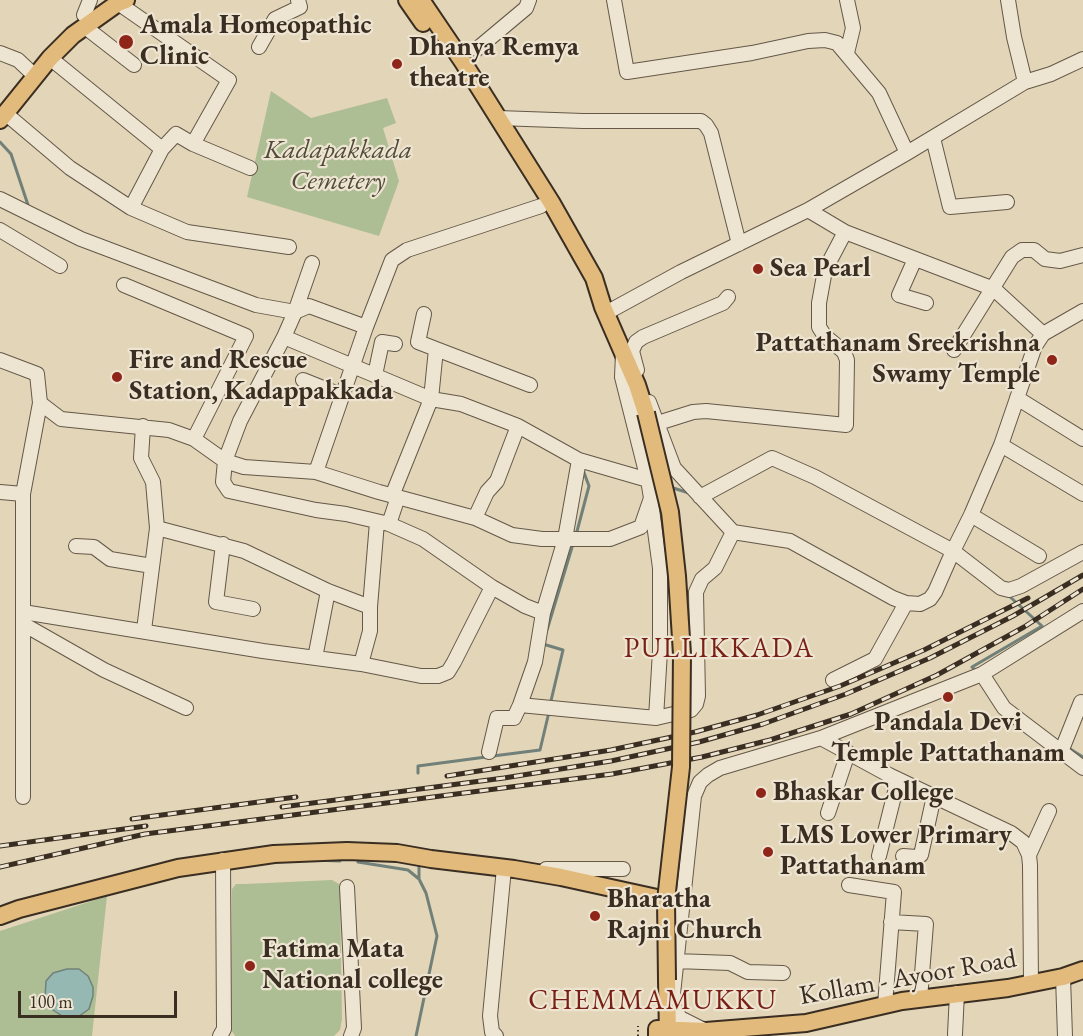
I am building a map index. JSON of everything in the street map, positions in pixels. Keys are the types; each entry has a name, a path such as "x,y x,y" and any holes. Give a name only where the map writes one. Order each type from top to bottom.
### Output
{"main road":[{"path":"407,0 541,206 605,310 625,347 637,385 652,418 670,512 678,576 682,654 681,767 666,900 667,980 663,1033"},
{"path":"421,0 550,202 594,278 605,310"},
{"path":"3,116 83,19 116,1"},
{"path":"0,916 135,878 223,860 305,852 397,853 561,877 666,900"},
{"name":"Kollam - Ayoor Road","path":"663,1033 806,1023 885,1005 1030,983 1083,970"}],"street":[{"path":"259,47 275,19 300,7 298,0"},
{"path":"477,49 526,8 529,0"},
{"path":"614,0 627,72 752,53 808,41 825,40 837,43 879,93 907,153"},
{"path":"847,0 853,28 847,53"},
{"path":"1008,0 1014,37 1026,82"},
{"path":"116,1 229,80 193,144"},
{"path":"83,19 134,65"},
{"path":"0,53 18,60 35,76"},
{"path":"50,58 162,148"},
{"path":"605,310 808,210 1026,82 1051,74 1083,59"},
{"path":"3,116 70,168 131,208 187,232 289,247"},
{"path":"498,118 701,121 711,133 739,244"},
{"path":"131,208 162,148 176,135 250,168"},
{"path":"933,138 950,207 1007,202"},
{"path":"0,199 81,239 256,305 295,312 309,306 366,327"},
{"path":"316,472 366,327 392,260 406,250 541,206"},
{"path":"808,210 845,232 994,289 1042,334"},
{"path":"0,230 60,266"},
{"path":"845,232 825,270 819,303 819,327 824,335 844,352 848,360 846,425 706,411 652,418 674,468 733,532 790,541 906,603 920,604 930,599 935,591 1001,445 1035,346 1042,334 1083,311"},
{"path":"954,350 1012,257 1022,250 1034,250 1045,259 1060,261 1083,255"},
{"path":"915,260 899,295 926,303"},
{"path":"312,263 295,312 240,421 225,461 224,482 229,490 383,523 423,539 492,587 543,614"},
{"path":"124,285 246,336 194,439"},
{"path":"656,718 660,651 660,568 648,480 622,377 625,347 723,303 728,297"},
{"path":"424,314 418,342 530,385"},
{"path":"284,337 431,399 461,404 518,426 579,460 648,480"},
{"path":"375,375 382,342 395,344"},
{"path":"361,664 370,632 370,608 383,523 431,399 436,349"},
{"path":"0,360 37,375 40,403 24,494 23,797"},
{"path":"303,380 343,396"},
{"path":"1017,398 1083,439"},
{"path":"40,403 61,419 169,430 194,439 225,461 244,467 316,472 475,518 512,535 542,539 610,539 641,527 651,498"},
{"path":"143,426 141,458 153,482 157,528 144,630"},
{"path":"475,518 487,492 497,481 518,426"},
{"path":"1001,445 1083,494"},
{"path":"700,496 772,458 815,477 953,551 1000,588 1010,590 1083,552"},
{"path":"489,752 497,718 514,718 534,662 543,614 565,539 579,460"},
{"path":"0,492 24,494"},
{"path":"971,515 1039,556"},
{"path":"157,528 244,551 328,591 370,608"},
{"path":"519,705 656,718 691,710 698,696 696,592 702,579 715,568 733,532"},
{"path":"223,544 216,602 253,609"},
{"path":"76,546 94,547 110,559 152,566"},
{"path":"23,618 144,630 263,651 361,664 421,676 438,676 448,672 492,587"},
{"path":"315,658 328,591"},
{"path":"833,680 875,659 906,603"},
{"path":"706,1031 680,1018 675,1009 673,994 693,796 700,782 720,768 821,738 982,674 1083,611"},
{"path":"23,618 104,670 186,708"},
{"path":"982,674 1004,708 1083,768"},
{"path":"1061,752 1082,702"},
{"path":"821,738 898,780 1011,833 1023,842 1029,855 1030,983"},
{"path":"828,813 848,753"},
{"path":"879,856 898,780"},
{"path":"903,856 921,855 934,796"},
{"path":"1029,855 1049,811"},
{"path":"223,860 225,1034"},
{"path":"495,1035 490,1016 509,868 623,869"},
{"path":"849,885 894,892 885,1005"},
{"path":"347,887 354,1028 351,1036"},
{"path":"891,922 926,924 920,999"},
{"path":"676,961 730,963 748,972 783,973"},
{"path":"1063,976 1065,1036"},
{"path":"954,1034 957,993"},
{"path":"741,1036 806,1023"}],"path":[{"path":"638,1026 638,1036"}],"green space":[{"name":"Kadapakkada Cemetery","path":"271,91 311,118 387,98 396,123 383,128 399,181 379,236 247,197"},
{"path":"332,880 339,884 340,894 342,1019 340,1030 334,1036 235,1036 231,1030 232,889 236,884"},
{"path":"107,896 92,1036 0,1036 0,931"}],"water":[{"path":"67,969 79,969 88,976 93,987 89,1009 78,1017 62,1016 53,1010 45,998 46,981 53,973"}],"waterway":[{"path":"0,142 11,154 29,208"},
{"path":"576,535 589,486 583,470"},
{"path":"670,487 689,493"},
{"path":"547,630 573,544"},
{"path":"977,672 972,667 1042,626 1008,595"},
{"path":"543,644 563,650 550,705"},
{"path":"493,756 540,750 549,712"},
{"path":"1067,747 1083,757"},
{"path":"418,773 418,766 486,757"},
{"path":"314,860 340,861"},
{"path":"358,862 408,870 419,879 426,893 437,936 416,1036"},
{"path":"419,863 419,879"}],"railway":[{"path":"282,807 504,778 611,761 699,742 763,724 846,694 930,658 1013,616 1083,575"},
{"path":"0,867 145,834 612,774 702,757 770,740 851,714 937,675 1024,627 1083,589"},
{"path":"447,776 611,750 695,732 757,715 840,686 924,650 1028,598"},
{"path":"132,819 296,797"},
{"path":"0,846 146,826"}],"place":[{"name":"Amala Homeopathic Clinic","path":"126,42"},
{"name":"Dhanya Remya theatre","path":"397,64"},
{"name":"Sea Pearl","path":"758,269"},
{"name":"Pattathanam Sreekrishna Swamy Temple","path":"1052,360"},
{"name":"Fire and Rescue Station, Kadappakkada","path":"117,377"},
{"name":"Pandala Devi Temple Pattathanam","path":"948,697"},
{"name":"Bhaskar College","path":"761,793"},
{"name":"LMS Lower Primary Pattathanam","path":"768,852"},
{"name":"Bharatha Rajni Church","path":"595,916"},
{"name":"Fatima Mata National college","path":"250,966"}],"district":[{"name":"PULLIKKADA","path":"719,649"},
{"name":"CHEMMAMUKKU","path":"653,1001"}]}
